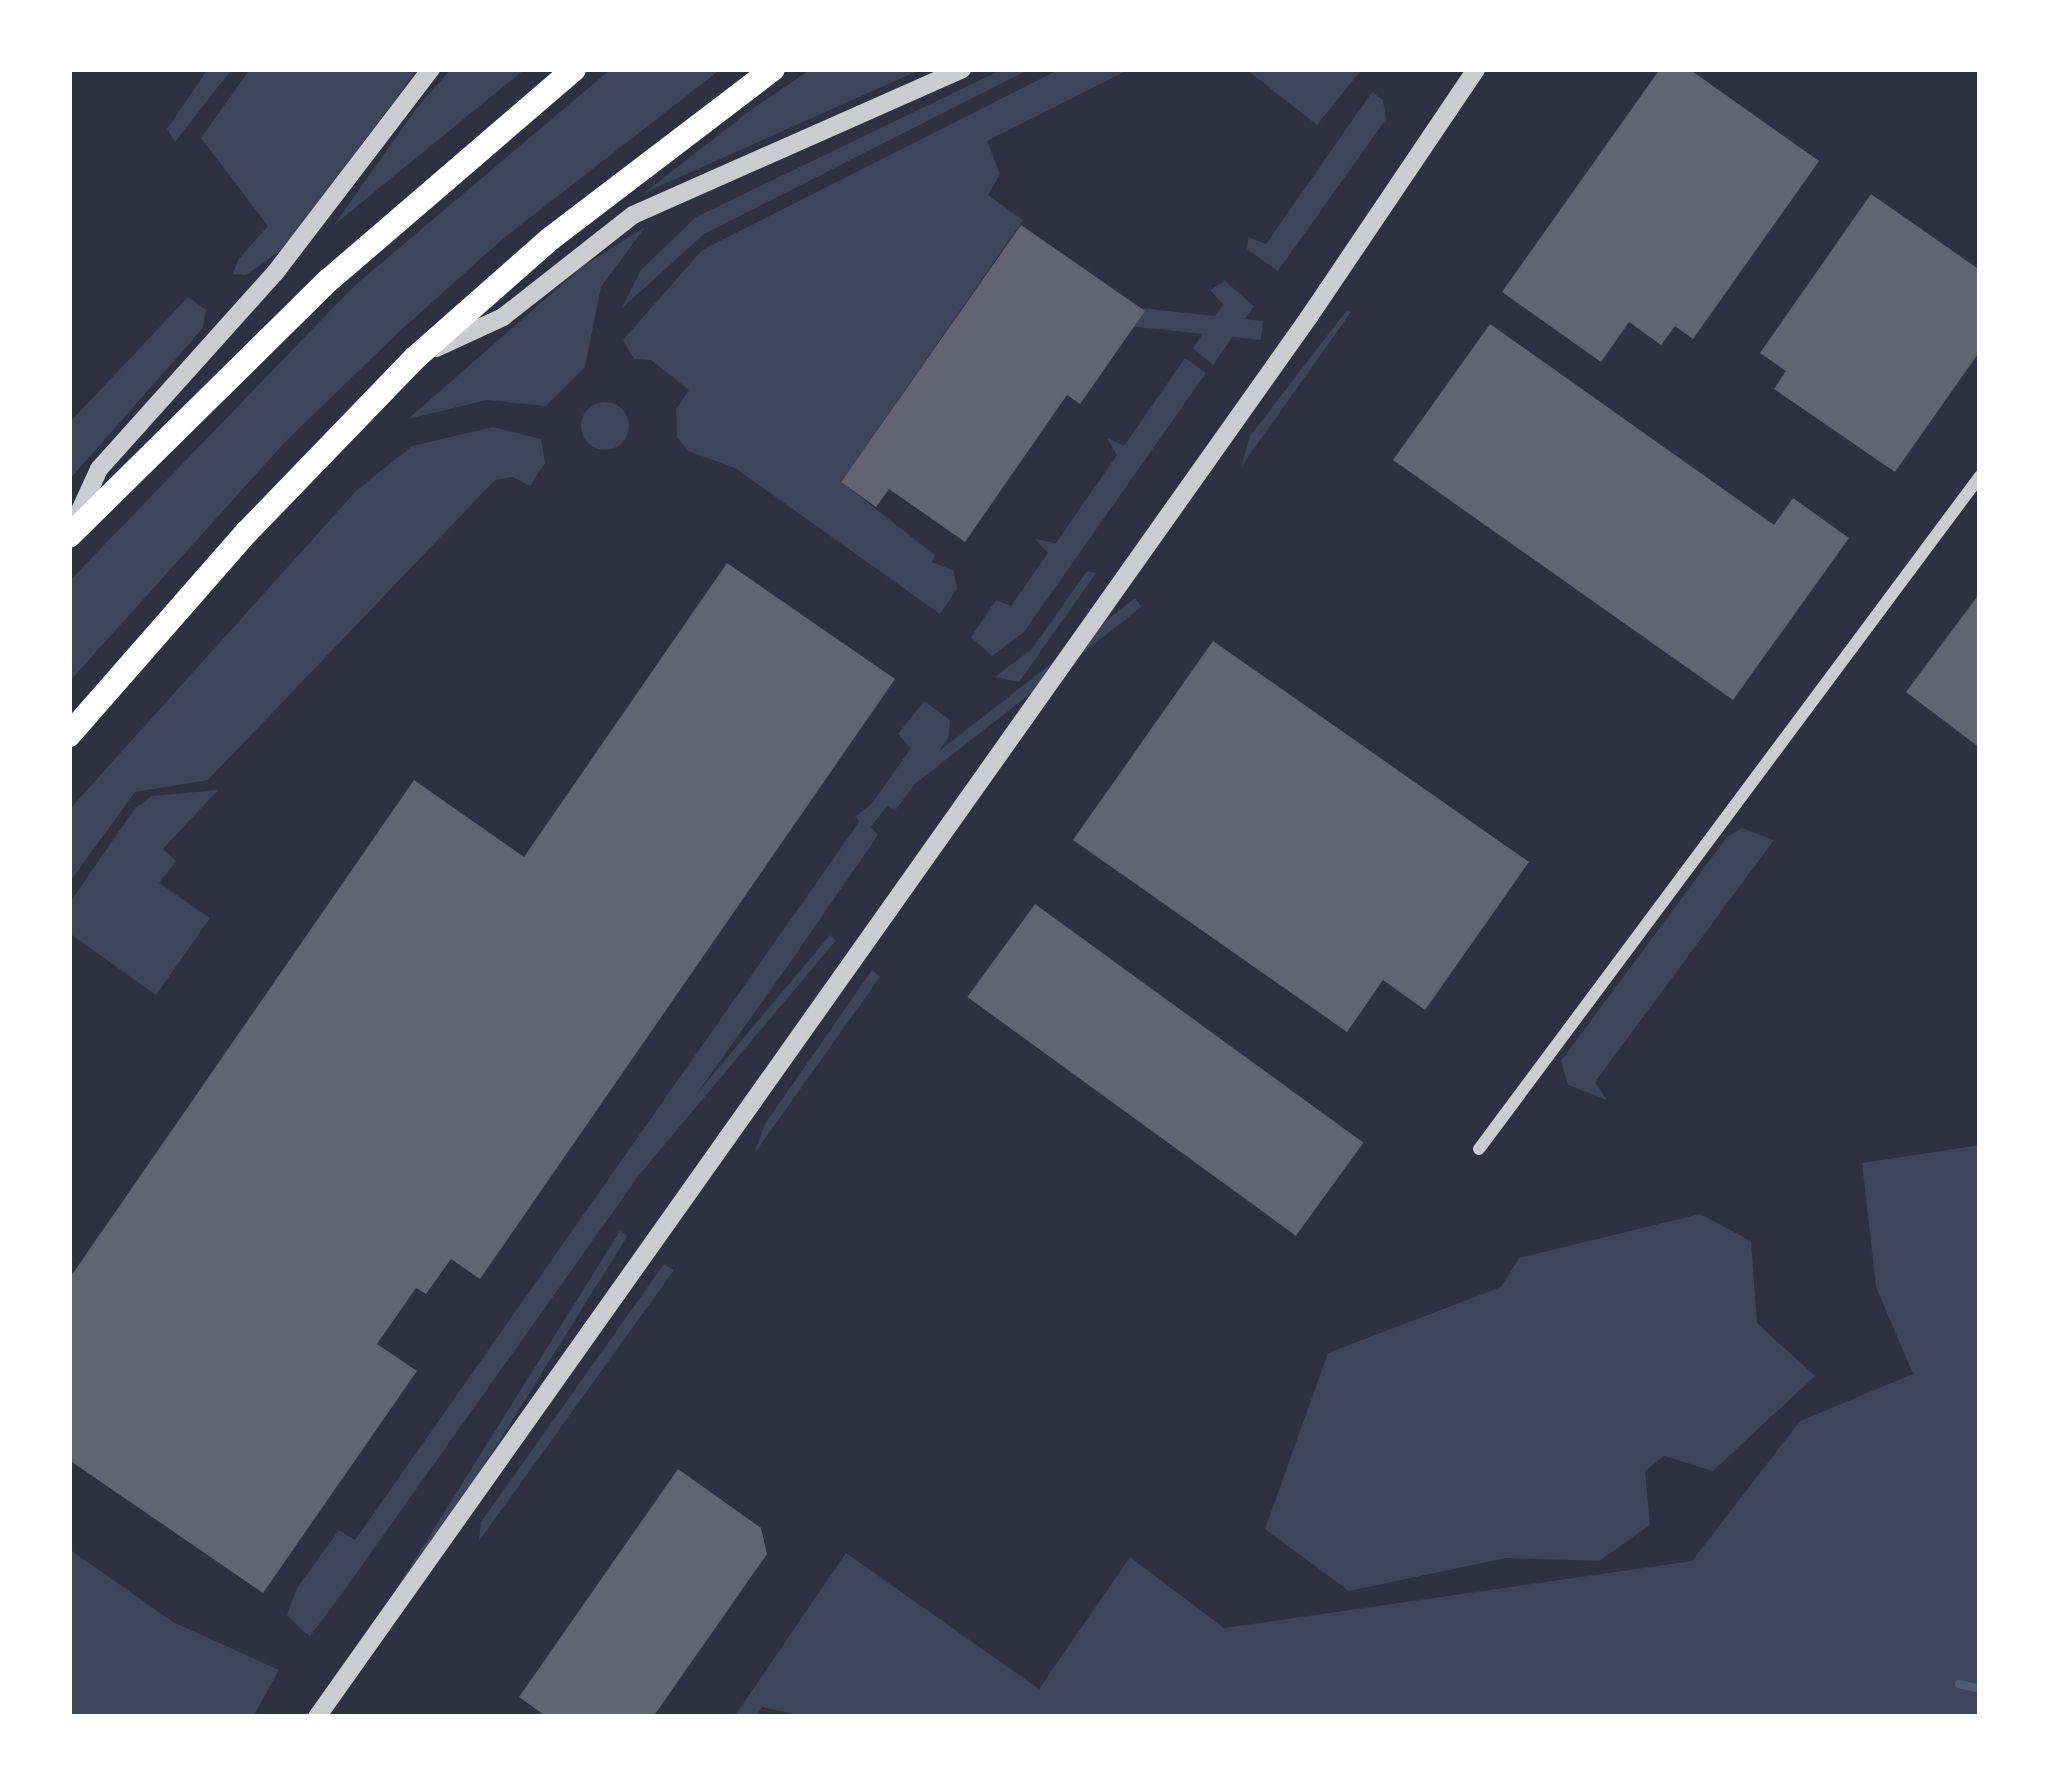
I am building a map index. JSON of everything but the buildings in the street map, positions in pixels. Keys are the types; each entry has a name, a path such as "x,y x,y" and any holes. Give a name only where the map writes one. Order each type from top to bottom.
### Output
{"main road":[{"path":"69,535 329,280 574,69"},
{"path":"69,734 247,532 415,358 550,239 773,69"}],"street":[{"path":"69,535 99,470 287,259 431,69"},
{"path":"415,358 503,317 633,215 962,69"},
{"path":"316,1717 1309,317 1476,69"},
{"path":"1480,1149 1980,476"}],"shaded area":[{"path":"208,69 232,69 175,142 167,129"},
{"path":"250,69 418,69 283,249 246,275 233,274 238,260 268,226 201,138"},
{"path":"451,69 525,69 334,225 416,109"},
{"path":"611,69 721,69 505,237 401,330 285,442 69,682 69,582 353,287"},
{"path":"811,69 922,69 644,193 752,109"},
{"path":"1003,69 1030,69 704,234 621,309 641,270 696,217"},
{"path":"1060,69 1130,69 987,141 1000,174 988,195 1023,220 841,482 935,555 932,562 954,571 957,589 940,614 735,468 688,451 677,437 676,409 689,390 651,360 634,359 623,340 702,250"},
{"path":"1246,69 1362,69 1317,125"},
{"path":"1372,92 1383,100 1386,119 1278,271 1247,249 1248,237 1266,244"},
{"path":"645,227 601,287 585,367 546,406 487,400 408,419 582,267"},
{"path":"1225,281 1254,306 1213,365 1193,348 1223,304 1210,290"},
{"path":"979,291 1263,321 1261,340 977,310"},
{"path":"188,297 206,310 203,328 69,480 69,423"},
{"path":"1347,310 1351,312 1241,467 1250,436"},
{"path":"1185,358 1206,373 1024,632 992,656 971,637 996,600 1011,606 1048,553 1035,539 1056,543 1117,455 1107,438 1124,446"},
{"path":"605,402 622,409 629,426 622,443 605,450 588,443 581,426 588,409"},
{"path":"493,427 541,439 545,463 530,486 513,477 495,480 208,780 135,792 69,883 69,810 357,490 412,446"},
{"path":"1087,571 1096,573 1019,682 995,677 1032,649"},
{"path":"1135,598 1142,607 862,825 855,817"},
{"path":"924,701 950,720 949,737 895,811 887,806 871,827 878,835 789,964 310,1636 287,1615 297,1588 339,1530 355,1540 911,748 898,734"},
{"path":"218,790 163,849 176,861 159,883 210,918 156,995 69,933 69,904 135,808 152,796"},
{"path":"1742,828 1774,840 1595,1082 1607,1100 1568,1085 1561,1061 1727,837"},
{"path":"830,935 836,940 613,1206 607,1201"},
{"path":"872,970 880,977 754,1154 765,1124"},
{"path":"1980,1145 1980,1717 807,1717 762,1707 755,1717 734,1717 846,1553 1039,1689 1130,1557 1224,1628 1692,1561 1800,1421 1913,1374 1876,1287 1862,1163"},
{"path":"1700,1214 1751,1241 1757,1323 1815,1376 1713,1471 1664,1456 1645,1471 1650,1525 1599,1561 1506,1558 1349,1591 1265,1529 1328,1353 1501,1287 1519,1258"},
{"path":"620,1231 628,1236 358,1667 351,1662"},
{"path":"664,1264 674,1270 479,1541 481,1522"},
{"path":"69,1549 173,1622 279,1670 253,1717 69,1717"}],"waterway":[{"path":"1959,1684 1980,1689"}]}
